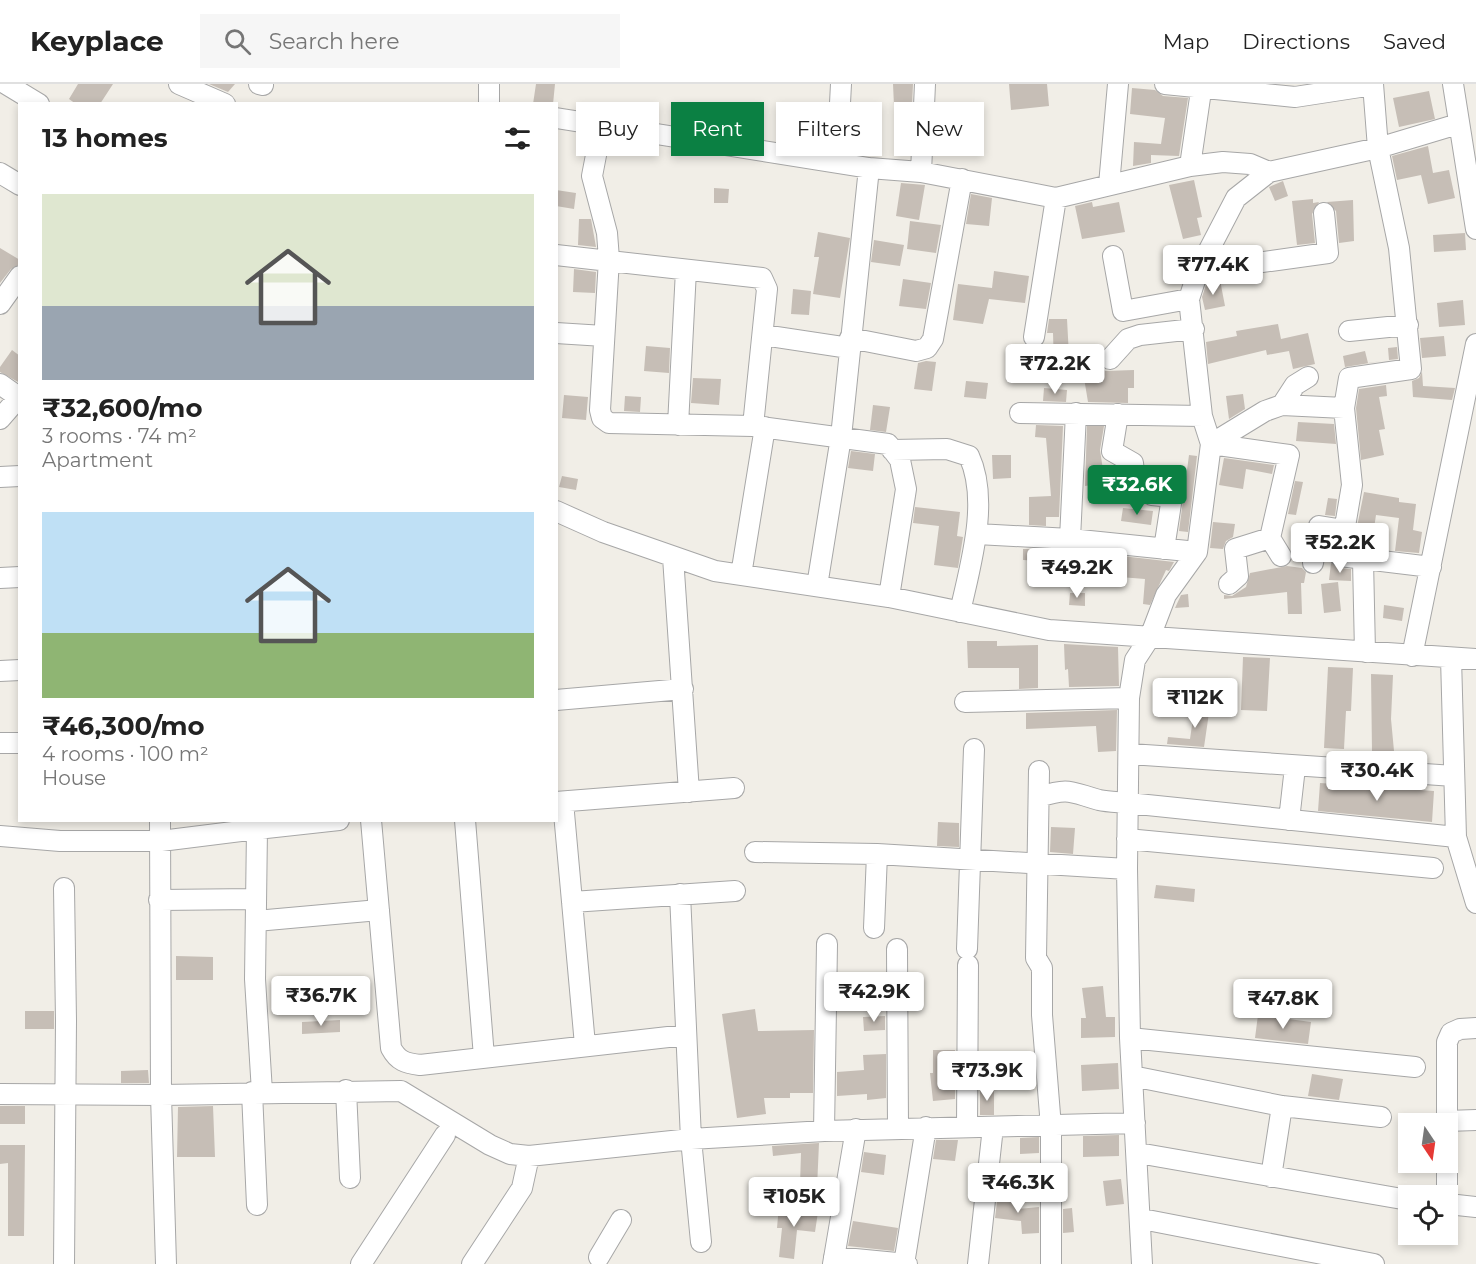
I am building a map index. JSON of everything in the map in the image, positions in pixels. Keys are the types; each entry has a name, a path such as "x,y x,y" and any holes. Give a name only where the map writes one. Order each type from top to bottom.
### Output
{"street":[{"path":"6,84 36,102"},
{"path":"179,84 220,102"},
{"path":"489,84 489,102"},
{"path":"837,161 841,84"},
{"path":"921,172 925,84"},
{"path":"1109,185 1118,84"},
{"path":"1165,84 1295,97 1373,85 1378,148 1399,248 1411,369 1349,378 1344,408 1352,485 1340,556 1431,567"},
{"path":"1453,84 1458,124 1472,185 1476,229"},
{"path":"1190,166 1202,86"},
{"path":"558,118 576,121"},
{"path":"1142,1264 1142,1219 1130,1038 1127,839 1130,698 1135,660 1150,637 1166,595 1197,552 1211,444 1202,416 1189,299 1198,271 1236,198 1269,172 1378,148 1458,124"},
{"path":"659,133 869,168 921,172 1056,198 1190,166 1223,162 1250,164 1269,172"},
{"path":"596,156 592,176 607,233 609,259 600,410 602,418 609,423 759,426 888,444 900,460 906,489 889,597"},
{"path":"817,586 840,437 869,168"},
{"path":"0,173 18,184"},
{"path":"763,335 916,351 927,348 933,339 962,180"},
{"path":"1034,337 1056,198"},
{"path":"1198,271 1328,253 1324,213"},
{"path":"558,255 609,259 762,278 767,289 759,426 741,575"},
{"path":"1113,256 1123,311 1189,299"},
{"path":"678,425 686,270"},
{"path":"0,304 18,279"},
{"path":"1349,331 1408,325"},
{"path":"1110,358 1128,339 1140,335 1194,329"},
{"path":"558,333 604,336"},
{"path":"1412,656 1476,349"},
{"path":"1282,405 1295,385 1308,377"},
{"path":"0,384 18,396"},
{"path":"0,419 18,398"},
{"path":"1211,444 1265,411 1282,405 1344,408"},
{"path":"1020,413 1202,416"},
{"path":"1070,539 1076,414"},
{"path":"1118,414 1112,451 1133,463 1136,481 1152,495 1172,497 1164,549"},
{"path":"1211,444 1289,455 1270,538 1281,556"},
{"path":"892,450 946,449 969,456 976,472 976,534 960,612"},
{"path":"0,477 18,476"},
{"path":"558,512 603,532 714,571 889,597 1049,630 1476,659"},
{"path":"1313,563 1319,526 1344,530"},
{"path":"976,534 1070,539 1197,552"},
{"path":"1229,584 1238,576 1235,549 1270,538"},
{"path":"673,557 689,792"},
{"path":"1364,560 1365,652"},
{"path":"0,578 18,577"},
{"path":"1451,658 1456,837 1476,903"},
{"path":"0,671 18,670"},
{"path":"558,700 683,689"},
{"path":"966,702 1130,698"},
{"path":"0,743 18,743"},
{"path":"967,1127 968,957 974,748"},
{"path":"1130,754 1454,776"},
{"path":"1039,771 1036,958 1042,968 1042,1015 1051,1127 1051,1264"},
{"path":"1289,820 1294,776"},
{"path":"585,1045 560,802 734,788"},
{"path":"1039,797 1059,790 1078,791 1099,800 1456,837"},
{"path":"160,822 161,1095 166,1264"},
{"path":"0,836 60,841 161,841 257,825 306,822"},
{"path":"371,822 391,1048 395,1056 405,1063 420,1065 686,1035"},
{"path":"465,822 484,1057"},
{"path":"257,825 255,979 257,1205"},
{"path":"1127,839 1433,868"},
{"path":"755,852 877,854 1127,869"},
{"path":"874,928 877,854"},
{"path":"64,888 66,1021 64,1264"},
{"path":"572,902 735,891"},
{"path":"680,894 691,1139 700,1242"},
{"path":"159,900 256,899"},
{"path":"256,921 379,910"},
{"path":"824,1131 826,944"},
{"path":"897,949 898,1128"},
{"path":"1447,1113 1447,1042 1451,1033 1460,1029 1476,1028"},
{"path":"1130,1038 1415,1067"},
{"path":"401,1091 405,1063"},
{"path":"1132,1076 1282,1106 1381,1117"},
{"path":"0,1094 161,1095 346,1090 401,1091 489,1145 510,1154 529,1156 691,1139 856,1129 1051,1127 1135,1123"},
{"path":"346,1090 350,1178"},
{"path":"1271,1177 1282,1106"},
{"path":"1458,1121 1476,1120"},
{"path":"978,1264 993,1127"},
{"path":"856,1129 841,1204 833,1261 905,1264 926,1128"},
{"path":"362,1264 445,1135"},
{"path":"1138,1153 1398,1198"},
{"path":"472,1264 522,1188 529,1156"},
{"path":"786,1195 841,1204"},
{"path":"1458,1205 1476,1207"},
{"path":"1142,1219 1374,1264"},
{"path":"601,1262 621,1220"}],"building":[{"path":"78,84 113,84 101,102 73,102 69,99"},
{"path":"209,84 235,84 228,92"},
{"path":"536,84 555,84 553,102 533,102"},
{"path":"893,84 913,84 912,102 894,102 894,106"},
{"path":"1009,84 1047,84 1049,106 1011,110"},
{"path":"1132,88 1155,90 1163,96 1188,98 1179,156 1151,155 1151,163 1133,166 1134,142 1161,144 1165,118 1130,114"},
{"path":"1429,91 1435,119 1399,127 1393,98"},
{"path":"1428,146 1433,173 1449,170 1455,198 1428,204 1421,175 1397,180 1392,156"},
{"path":"1194,180 1202,217 1197,218 1201,235 1183,239 1169,185"},
{"path":"1283,181 1288,196 1275,201 1269,187"},
{"path":"901,183 925,185 919,220 896,216"},
{"path":"714,188 729,189 728,203 714,203"},
{"path":"558,190 576,193 574,209 558,206"},
{"path":"971,194 992,198 989,226 966,224"},
{"path":"1313,199 1313,203 1319,202 1312,214 1315,243 1297,245 1292,201"},
{"path":"1353,200 1354,241 1339,243 1336,211 1327,202"},
{"path":"1092,202 1093,207 1119,202 1125,232 1082,239 1075,206"},
{"path":"579,219 591,219 596,247 578,245"},
{"path":"910,221 941,225 936,253 907,249"},
{"path":"818,232 850,238 840,298 813,294 819,257 814,257"},
{"path":"1465,233 1466,250 1434,252 1433,235"},
{"path":"874,240 904,245 900,266 871,262"},
{"path":"0,248 18,259 18,265 11,269 0,283"},
{"path":"574,269 596,272 595,293 573,292"},
{"path":"994,271 1029,276 1025,303 989,299 983,324 953,320 958,284 992,288"},
{"path":"903,279 931,283 926,309 899,306"},
{"path":"1220,280 1225,306 1205,310 1202,297 1207,282"},
{"path":"793,289 811,291 809,315 791,314"},
{"path":"1463,300 1465,325 1439,327 1437,303"},
{"path":"1049,319 1067,319 1069,356 1099,355 1099,363 1105,371 1134,370 1134,388 1128,388 1128,403 1088,402 1082,366 1054,367 1053,333 1047,333"},
{"path":"1278,324 1281,339 1308,333 1315,364 1293,369 1289,351 1267,355 1266,350 1208,364 1206,342 1237,336 1236,331"},
{"path":"1444,336 1446,356 1422,358 1420,338"},
{"path":"646,346 670,348 669,373 644,371"},
{"path":"1397,347 1398,359 1389,360 1388,348"},
{"path":"12,350 18,354 18,382 0,372 0,367"},
{"path":"1365,351 1368,363 1382,361 1345,367 1343,356"},
{"path":"936,362 932,391 914,389 918,363"},
{"path":"1422,372 1423,386 1455,388 1452,400 1413,397 1412,381 1419,378"},
{"path":"693,378 721,379 719,405 691,403"},
{"path":"966,381 988,383 986,399 964,397"},
{"path":"1386,385 1387,396 1379,397 1385,429 1379,430 1384,455 1361,460 1356,408 1359,389"},
{"path":"1044,388 1067,390 1066,402 1043,401"},
{"path":"1243,394 1245,409 1229,419 1226,396"},
{"path":"564,395 588,397 586,420 562,418"},
{"path":"625,396 641,397 640,412 624,411"},
{"path":"873,405 890,407 886,432 870,430"},
{"path":"1298,422 1334,424 1336,444 1296,441"},
{"path":"1036,425 1063,426 1059,517 1046,517 1046,526 1029,525 1029,497 1051,496 1046,438 1035,437"},
{"path":"1087,426 1104,426 1100,450 1105,483 1085,486"},
{"path":"851,451 875,454 873,471 848,468"},
{"path":"992,455 1011,455 1011,478 993,479"},
{"path":"1189,455 1197,456 1188,532 1179,531"},
{"path":"1224,458 1274,465 1272,474 1246,469 1243,489 1219,485"},
{"path":"562,476 578,479 576,490 559,487"},
{"path":"1295,481 1303,482 1296,515 1288,514"},
{"path":"1364,492 1399,498 1399,502 1416,504 1413,530 1422,532 1419,553 1395,551 1399,518 1376,515 1373,535 1356,532"},
{"path":"1328,498 1337,499 1335,516 1325,515"},
{"path":"915,507 960,512 957,536 963,537 958,568 934,565 939,526 913,523"},
{"path":"1123,508 1153,511 1151,525 1121,521"},
{"path":"1213,522 1235,524 1233,537 1226,541 1223,549 1210,548"},
{"path":"1023,549 1041,549 1040,561 1023,560"},
{"path":"1122,556 1174,562 1169,571 1166,570 1150,605 1143,604 1145,579 1120,577"},
{"path":"1331,563 1338,568 1351,569 1351,581 1329,580"},
{"path":"1287,566 1302,568 1306,572 1304,583 1301,583 1302,614 1288,614 1287,592 1224,599 1224,595 1232,596 1246,587 1250,573"},
{"path":"1338,582 1341,611 1324,613 1321,584"},
{"path":"1070,593 1085,593 1085,606 1069,605"},
{"path":"1188,594 1189,607 1175,608 1181,595"},
{"path":"1384,605 1404,608 1402,621 1383,618"},
{"path":"967,641 997,641 997,646 1038,645 1038,688 1019,689 1019,668 968,668"},
{"path":"1064,644 1118,647 1119,686 1069,687 1068,669 1065,670"},
{"path":"1243,657 1270,658 1267,711 1241,710"},
{"path":"1328,667 1353,668 1351,711 1346,711 1344,749 1324,748"},
{"path":"1371,674 1393,675 1391,719 1394,751 1372,752"},
{"path":"1195,704 1210,706 1204,747 1167,744 1168,737 1190,739"},
{"path":"1117,710 1116,751 1098,752 1096,726 1026,729 1026,713"},
{"path":"1320,783 1434,791 1432,822 1318,811"},
{"path":"938,822 959,823 959,847 937,846"},
{"path":"1051,827 1075,828 1073,854 1050,852"},
{"path":"1156,885 1195,889 1194,902 1154,898"},
{"path":"176,956 213,957 213,980 176,980"},
{"path":"1103,986 1106,1017 1115,1017 1115,1037 1081,1038 1081,1018 1086,1018 1082,988"},
{"path":"755,1009 758,1031 814,1030 813,1093 790,1093 790,1098 764,1098 766,1114 737,1118 722,1014"},
{"path":"25,1011 54,1011 54,1029 25,1029"},
{"path":"1258,1015 1311,1022 1308,1044 1255,1038"},
{"path":"885,1016 885,1030 864,1031 863,1017"},
{"path":"340,1020 340,1032 302,1034 302,1022"},
{"path":"933,1050 955,1050 955,1099 933,1101 930,1073 933,1073"},
{"path":"886,1054 886,1098 867,1100 867,1094 837,1096 837,1072 864,1070 863,1055"},
{"path":"1118,1063 1119,1089 1082,1091 1081,1065"},
{"path":"148,1070 149,1083 121,1083 121,1071"},
{"path":"1312,1074 1343,1079 1339,1100 1308,1096"},
{"path":"994,1089 994,1115 980,1115 980,1090"},
{"path":"0,1106 25,1106 25,1124 0,1124"},
{"path":"213,1106 215,1157 177,1157 178,1107"},
{"path":"1119,1135 1119,1156 1083,1157 1083,1136"},
{"path":"1039,1137 1039,1153 1020,1154 1020,1138"},
{"path":"936,1140 958,1140 955,1161 933,1159"},
{"path":"819,1143 817,1188 800,1185 801,1153 773,1156 772,1146"},
{"path":"0,1145 25,1145 24,1236 8,1236 8,1163 0,1164"},
{"path":"864,1152 886,1155 884,1175 861,1172"},
{"path":"1121,1179 1124,1204 1106,1206 1103,1181"},
{"path":"998,1194 1019,1197 1018,1209 1039,1207 1039,1233 1022,1234 1021,1221 995,1218"},
{"path":"779,1205 818,1212 815,1232 797,1230 794,1259 779,1257 782,1228 777,1228"},
{"path":"1072,1208 1074,1232 1063,1233 1063,1209"},
{"path":"853,1221 898,1228 894,1251 848,1246"}]}
